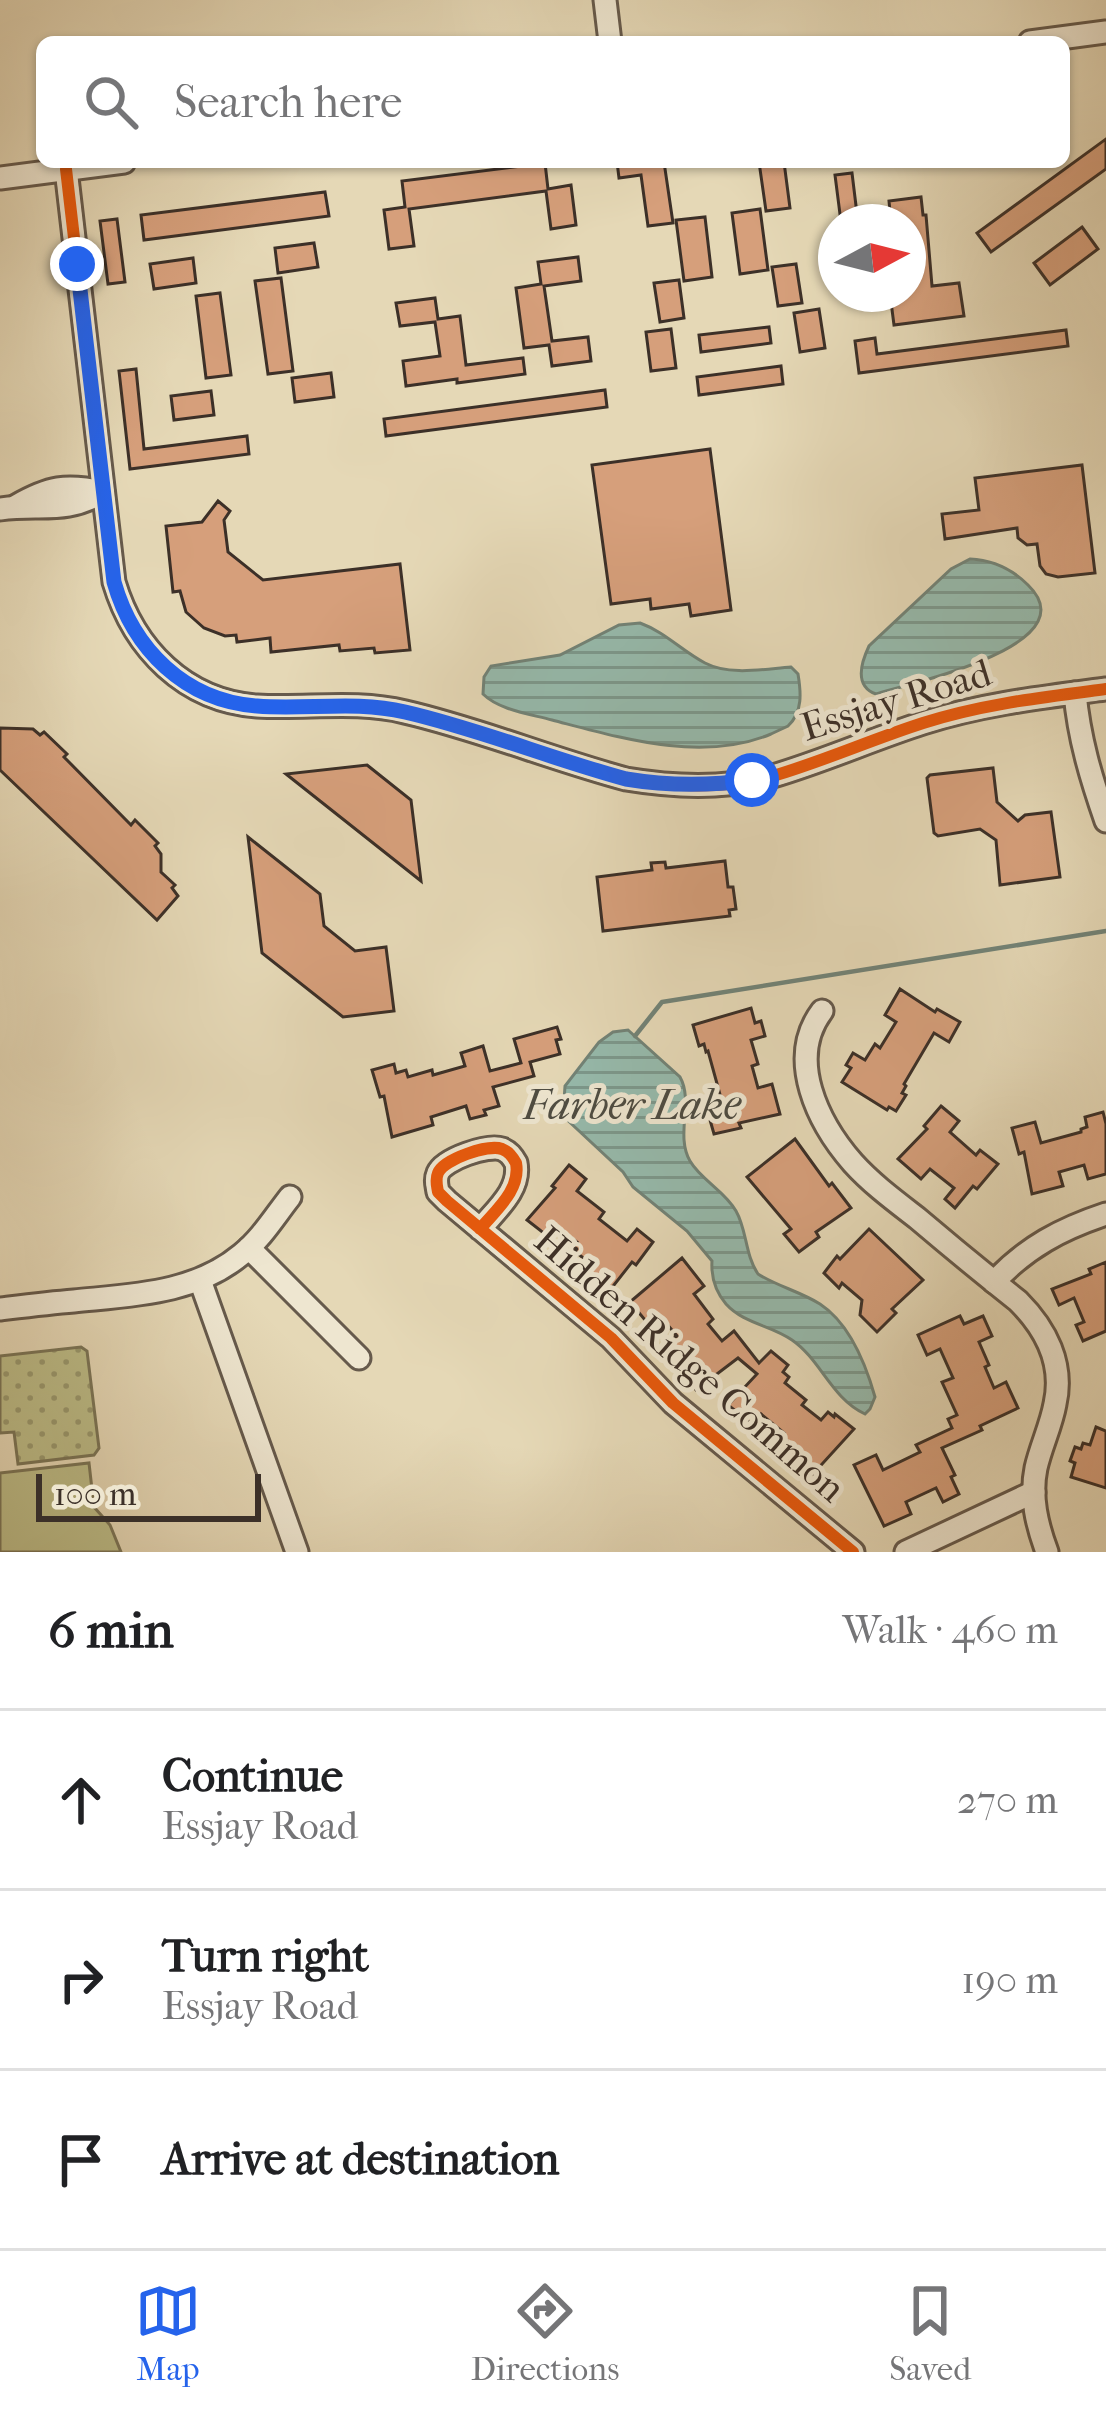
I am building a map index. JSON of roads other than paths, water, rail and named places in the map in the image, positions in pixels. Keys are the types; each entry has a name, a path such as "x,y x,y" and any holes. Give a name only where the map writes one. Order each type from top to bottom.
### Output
{"street":[{"path":"604,0 609,36"},
{"path":"1070,37 1106,32"},
{"path":"0,178 74,168"},
{"name":"Essjay Road","path":"66,169 114,582 131,627 145,647 173,675 207,694 260,706 339,704 404,712 626,779 689,786 772,776 976,709 1106,688"},
{"path":"8,508 81,505 103,492"},
{"path":"1076,693 1079,731 1106,820"},
{"path":"822,1011 808,1035 805,1067 812,1094 835,1139 872,1182 1032,1315 1051,1347 1057,1367 1055,1404 1034,1492 1035,1514 1047,1552"},
{"path":"0,1310 175,1289 200,1280 249,1248 290,1197"},
{"path":"994,1282 1031,1247 1106,1214"},
{"name":"Hidden Ridge Common","path":"480,1229 611,1338 673,1403 853,1552"},
{"path":"249,1248 358,1358"},
{"path":"200,1280 297,1552"},
{"path":"906,1552 1034,1492"}],"water":[{"path":"970,559 1001,566 1028,585 1041,606 1035,626 1016,643 956,670 876,694 864,686 861,673 869,646 951,569"},
{"path":"640,623 715,667 747,671 791,667 798,674 800,695 793,720 745,742 717,747 662,745 525,713 483,694 484,677 491,666 560,655 619,625"},
{"name":"Farber Lake","path":"628,1030 680,1077 686,1151 695,1168 736,1211 758,1274 820,1304 848,1333 875,1397 865,1414 843,1398 792,1340 726,1304 714,1284 712,1261 687,1231 633,1187 563,1116 565,1086 599,1042 613,1032"}],"waterway":[{"path":"635,1036 662,1002 1106,931"}]}
